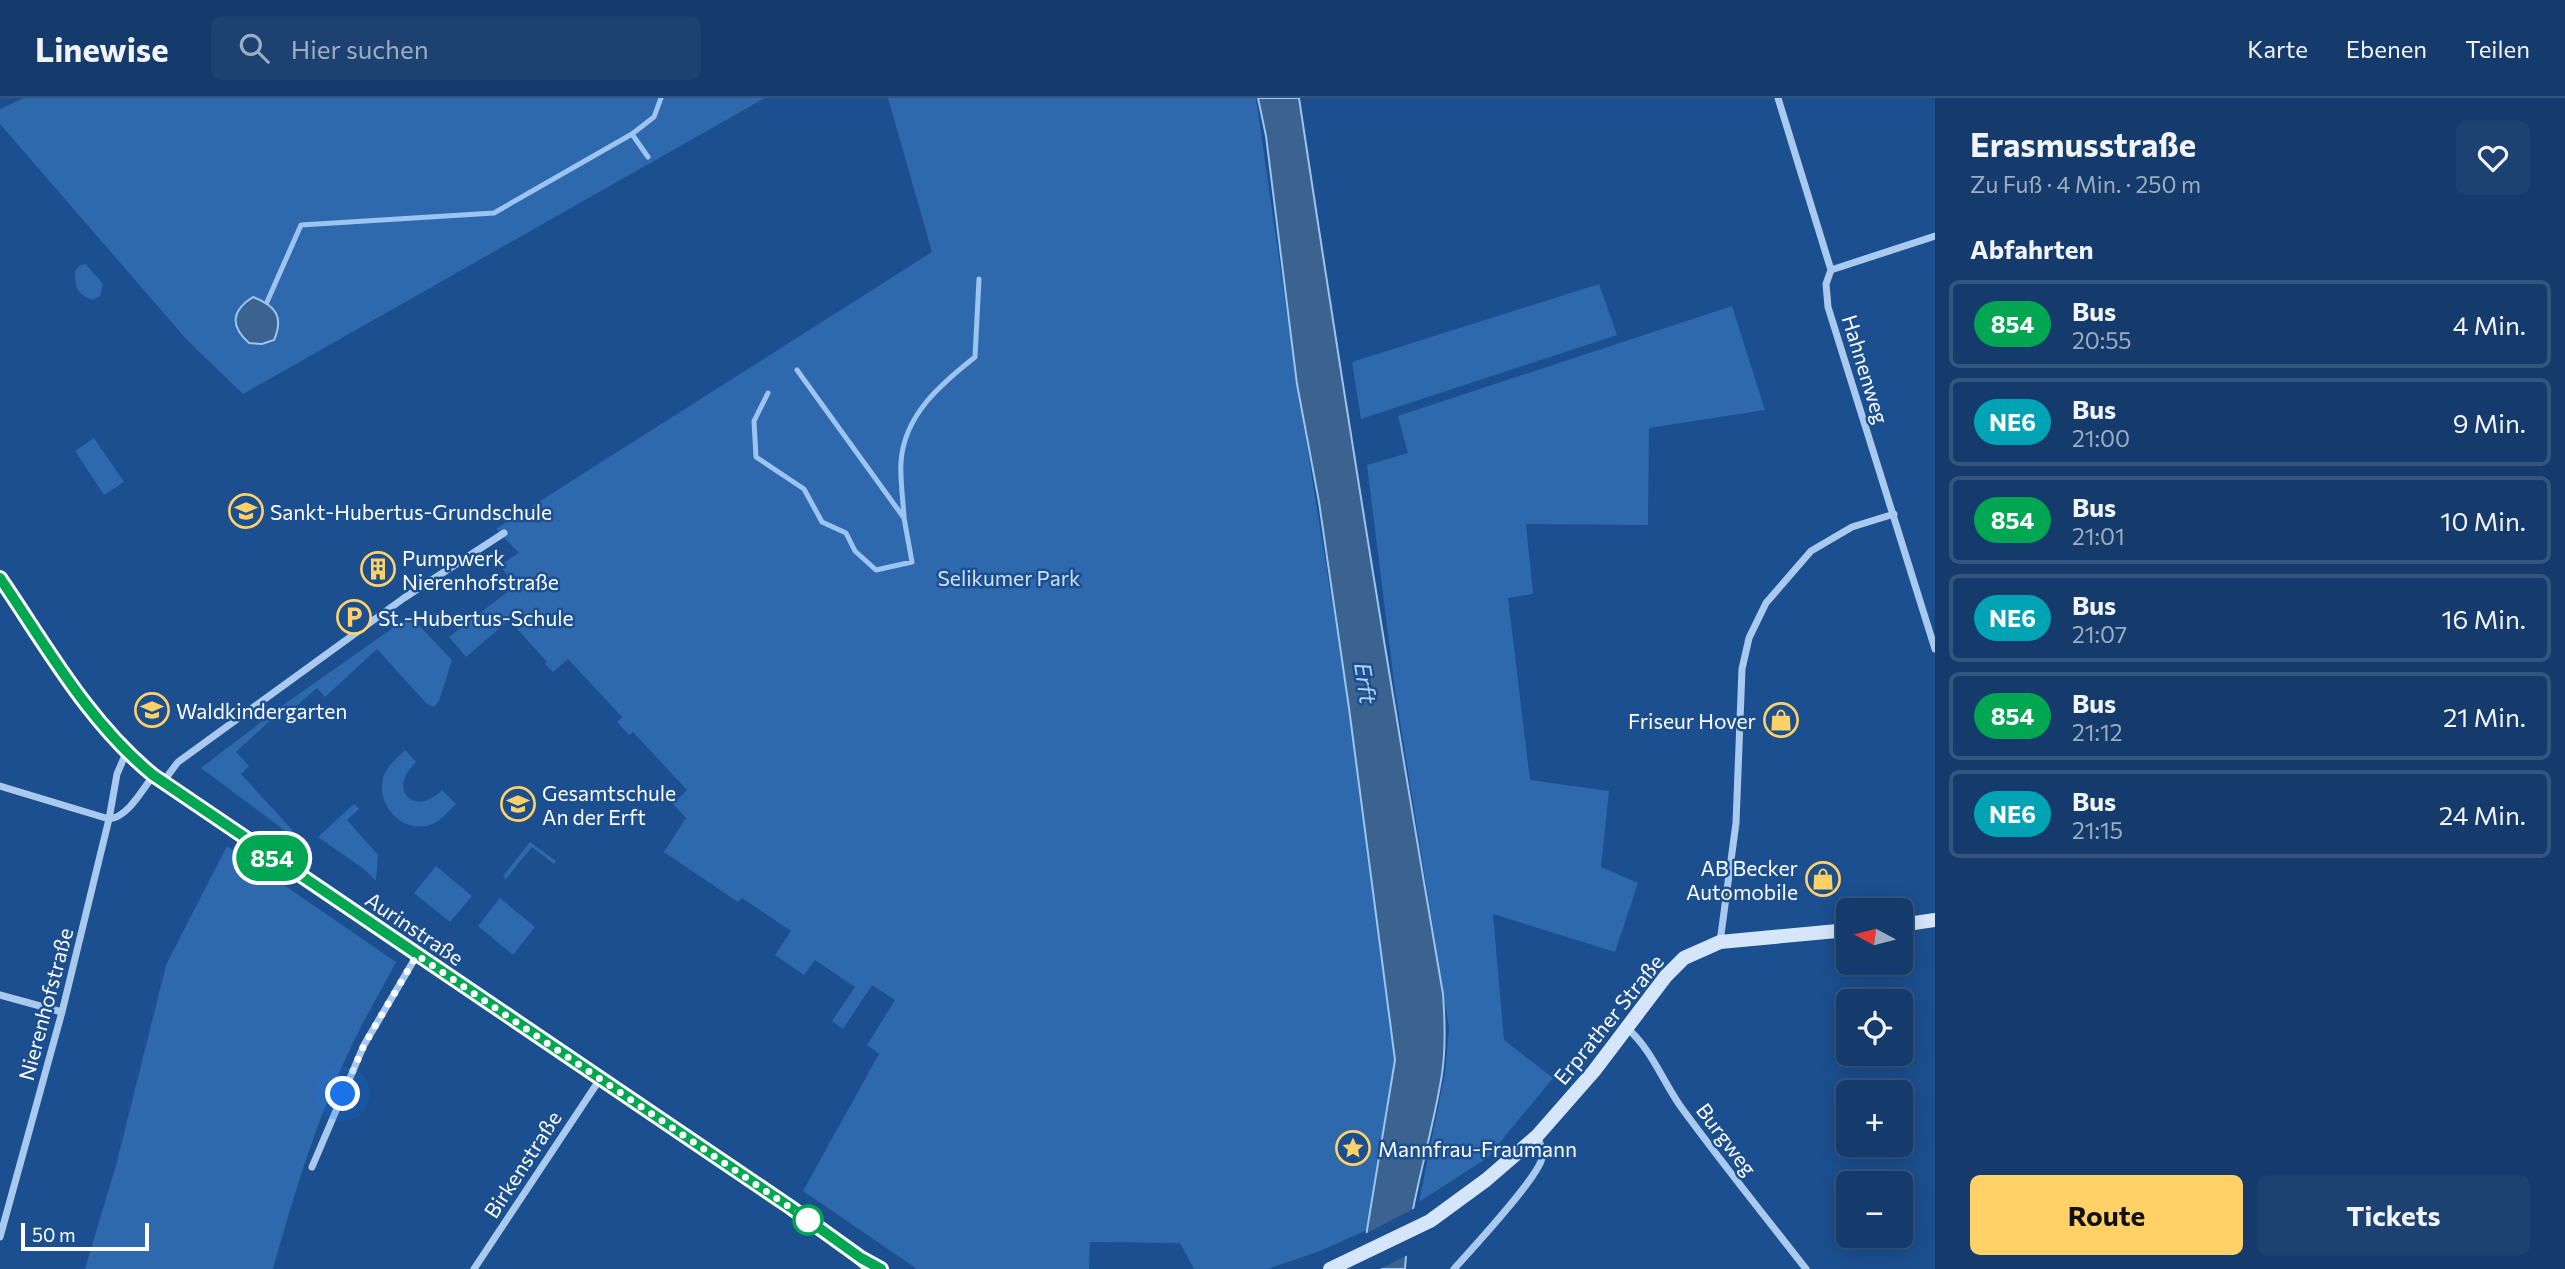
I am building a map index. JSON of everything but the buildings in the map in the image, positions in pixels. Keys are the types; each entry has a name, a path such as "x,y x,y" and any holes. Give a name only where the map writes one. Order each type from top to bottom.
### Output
{"main road":[{"name":"Aurinstraße","path":"0,578 96,719 126,753 158,779 861,1258 881,1269"},
{"path":"1913,923 1935,920"},
{"name":"Erprather Straße","path":"1330,1269 1430,1221 1486,1180 1537,1136 1561,1111 1675,966 1695,951 1720,942 1836,931"},
{"name":"Aurinstraße","path":"861,1258 872,1269"}],"street":[{"name":"Hahnenweg","path":"1778,98 1831,270 1826,284 1828,307 1935,649"},
{"path":"1831,270 1935,236"},
{"path":"1720,942 1736,823 1742,669 1749,638 1766,603 1811,551 1852,527 1894,514"},
{"path":"0,786 109,819 117,818 178,762 404,598 504,533"},
{"name":"Nierenhofstraße","path":"0,1237 62,1012 109,819 117,774 126,753"},
{"path":"312,1167 364,1045 417,955"},
{"path":"0,995 62,1012"},
{"name":"Burgweg","path":"1626,1027 1649,1051 1678,1103 1806,1269"},
{"name":"Birkenstraße","path":"474,1269 600,1079"},
{"path":"1454,1269 1497,1220 1539,1165 1542,1149 1537,1136"}],"green space":[{"path":"24,98 765,98 243,394 187,340 0,124 0,109"},
{"name":"Selikumer Park","path":"888,98 1256,98 1297,384 1349,708 1395,1060 1367,1230 1320,1251 1268,1269 1194,1269 1180,1243 1090,1242 1089,1269 917,1269 803,1191 879,1054 867,1045 895,1000 872,985 843,1029 832,1021 855,987 815,960 804,975 775,955 791,931 742,898 738,902 664,852 686,818 673,804 687,790 633,732 629,735 617,722 622,717 568,659 553,672 509,620 466,657 449,637 515,586 500,565 519,553 496,529 932,252"},
{"path":"86,264 103,284 100,296 93,300 80,293 76,282 75,271 80,265"},
{"path":"1599,284 1617,335 1361,419 1352,362"},
{"path":"1732,306 1765,410 1649,428 1648,525 1526,524 1533,594 1508,598 1530,780 1609,791 1601,867 1638,883 1615,952 1493,914 1504,1040 1553,1078 1487,1158 1419,1202 1445,1073 1449,1028 1395,690 1367,465 1408,453 1398,416"},
{"path":"94,438 124,482 104,495 75,451"},
{"path":"410,616 452,660 439,701 434,707 427,704 377,649 325,697 317,688 292,710 287,705 236,752 249,766 241,774 294,832 296,839 201,768 286,703"},
{"path":"405,750 416,762 407,772 404,782 404,791 408,797 414,801 422,801 432,798 442,790 456,804 434,824 419,827 400,821 392,814 383,796 384,775"},
{"path":"354,804 359,809 347,820 378,855 376,881 364,869 318,837"},
{"path":"530,842 556,861 554,864 532,847 506,879 503,876"},
{"path":"227,846 396,962 340,1070 299,1182 273,1269 85,1269 116,1165 166,965"},
{"path":"436,866 472,896 450,922 414,893"},
{"path":"500,898 535,927 513,955 478,926"}],"water":[{"name":"Erft","path":"1258,98 1299,98 1443,994 1445,1034 1442,1074 1411,1220 1405,1269 1365,1269 1367,1230 1395,1060 1349,708 1319,502 1297,384 1266,136"},
{"path":"253,297 272,308 278,319 274,340 262,344 249,343 236,325 240,308"}],"pier":[{"path":"1417,1207 1410,1254 1380,1269 1362,1269 1363,1235"}],"waterway":[{"path":"267,302 301,225 494,213 632,134 654,117 661,98"},
{"path":"632,134 648,157"},
{"path":"904,517 901,469 904,445 909,430 926,402 975,357 979,279"},
{"path":"768,393 754,421 756,457 804,489 822,522 846,533 855,551 876,570 912,562 904,518 797,370"}],"bus line":[{"name":"854","path":"0,578 102,726 126,753 153,775 790,1207 861,1258 881,1269"}],"place":[{"name":"Sankt-Hubertus-Grundschule","path":"246,511"},
{"name":"Pumpwerk Nierenhofstraße","path":"378,569"},
{"name":"St.-Hubertus-Schule","path":"354,617"},
{"name":"Waldkindergarten","path":"152,710"},
{"name":"Friseur Hover","path":"1781,720"},
{"name":"Gesamtschule An der Erft","path":"518,804"},
{"name":"AB Becker Automobile","path":"1823,879"},
{"name":"Mannfrau-Fraumann","path":"1353,1148"}],"route":[{"path":"343,1094 364,1045 417,955 810,1221 808,1220"}]}
